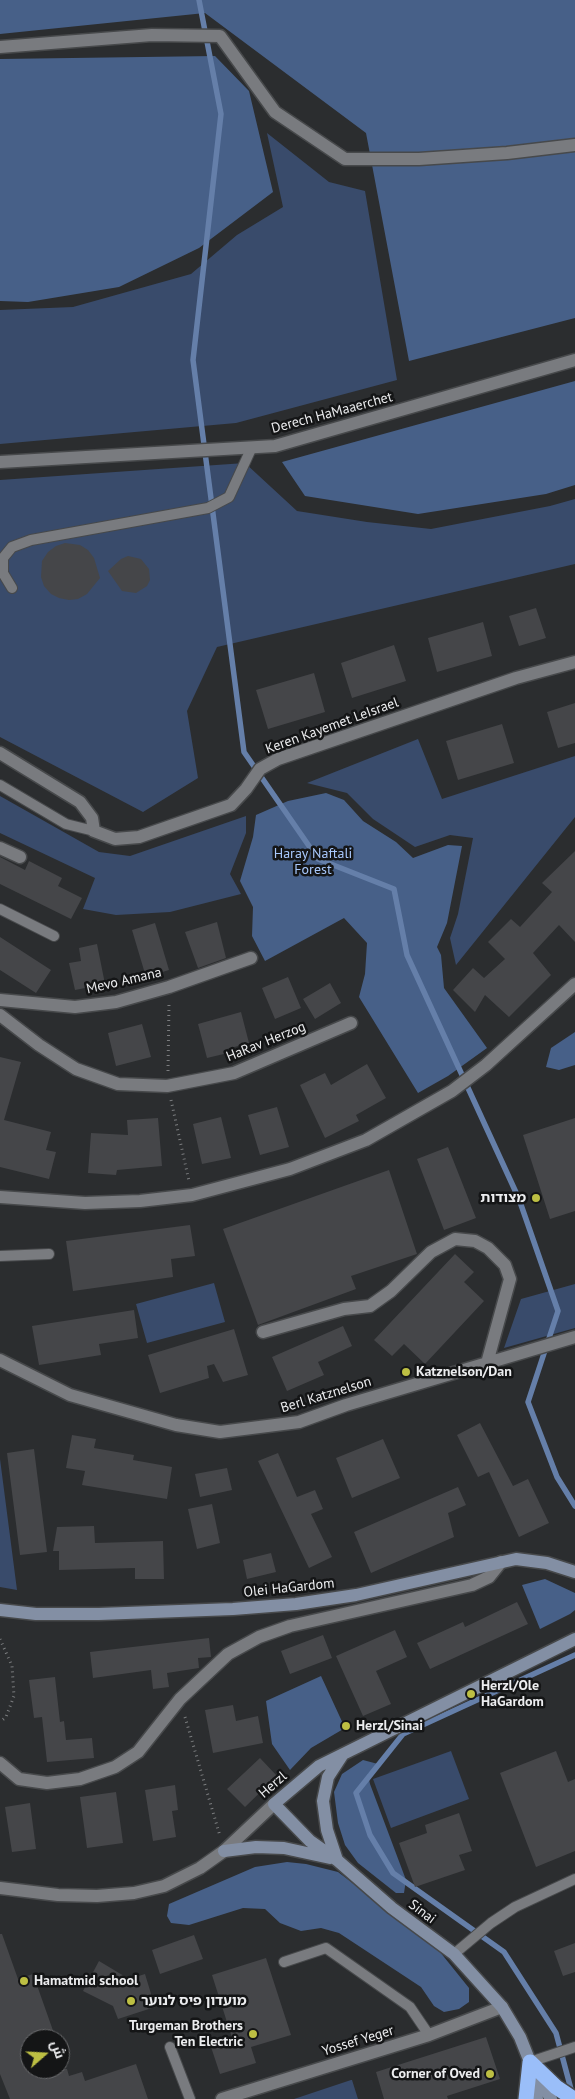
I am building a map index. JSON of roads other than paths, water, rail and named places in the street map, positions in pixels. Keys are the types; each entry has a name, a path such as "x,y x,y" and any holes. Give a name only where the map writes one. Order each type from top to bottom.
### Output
{"highway":[{"path":"526,2099 530,2062"},
{"path":"530,2062 556,2087 574,2099"}],"street":[{"path":"0,47 152,35 220,36 275,112 345,159 419,159 506,153 575,145"},
{"name":"Derech HaMaaerchet","path":"0,462 275,446 575,360"},
{"name":"Keren Kayemet LeIsrael","path":"94,831 115,839 139,836 231,805 246,789 260,769 278,759 516,678 575,662"},
{"path":"0,753 80,802 92,818 94,831"},
{"path":"0,848 20,857"},
{"name":"Mevo Amana","path":"0,1000 75,1007 116,1002 169,987 251,958"},
{"path":"0,1197 85,1203 140,1201 192,1195 290,1169 366,1140 452,1091 486,1065 575,984"},
{"name":"HaRav Herzog","path":"0,1015 39,1045 76,1069 118,1084 168,1086 234,1073 351,1023"},
{"path":"263,1332 344,1309 370,1306 391,1291 431,1252 455,1239 474,1241 488,1248 505,1266 510,1279 487,1364"},
{"name":"Berl Katznelson","path":"0,1360 70,1395 176,1425 220,1432 298,1422 346,1405 575,1337"},
{"name":"Olei HaGardom","path":"0,1610 36,1614 99,1614 232,1609 296,1604 356,1595 516,1559 547,1563 575,1572"},
{"path":"0,1763 19,1779 47,1783 80,1779 115,1767 138,1752 180,1699 228,1654 260,1637 290,1626 472,1585 489,1577 501,1562"},
{"name":"Herzl","path":"560,1648 575,1634"},
{"name":"Herzl","path":"0,1888 58,1895 97,1896 134,1894 164,1886 200,1868 224,1851 274,1804 319,1766 575,1639"},
{"path":"337,1860 327,1830 323,1801 328,1777 344,1753"},
{"name":"Sinai","path":"274,1804 310,1842 337,1860 392,1908 454,1954 502,2007 520,2037 530,2062 551,2099"},
{"path":"224,1851 256,1847 284,1848 337,1860"},
{"name":"Yossef Yeger","path":"222,2099 429,2034 502,2007"},
{"name":"Sinai","path":"530,2062 538,2099"}],"lane":[{"path":"12,588 3,573 3,558 12,547 31,540 208,508 229,497 252,447"},
{"path":"0,785 66,824 94,831"},
{"path":"0,909 54,936"},
{"path":"0,1256 49,1254"},
{"path":"454,1954 491,1923 515,1907 575,1879"},
{"path":"284,1962 326,1948 410,2007 429,2034"},
{"path":"170,2047 190,2099"},
{"path":"530,2062 575,2047"}],"waterway":[{"path":"199,0 221,114 193,360 244,752 318,859 394,889 407,955 519,1199 558,1311 528,1402 557,1477 575,1506"},
{"path":"572,2093 556,2033 504,1952 393,1873 370,1835 356,1793 403,1734 575,1655"}],"place":[{"name":"מצודות","path":"536,1198"},
{"name":"Katznelson/Dan","path":"406,1372"},
{"name":"Herzl/Ole HaGardom","path":"471,1694"},
{"name":"Herzl/Sinai","path":"346,1726"},
{"name":"Hamatmid school","path":"24,1981"},
{"name":"מועדון פיס לנוער","path":"131,2001"},
{"name":"Turgeman Brothers Ten Electric","path":"253,2034"},
{"name":"Corner of Oved","path":"490,2074"}],"park label":[{"name":"Haray Naftali Forest","path":"313,862"}]}
